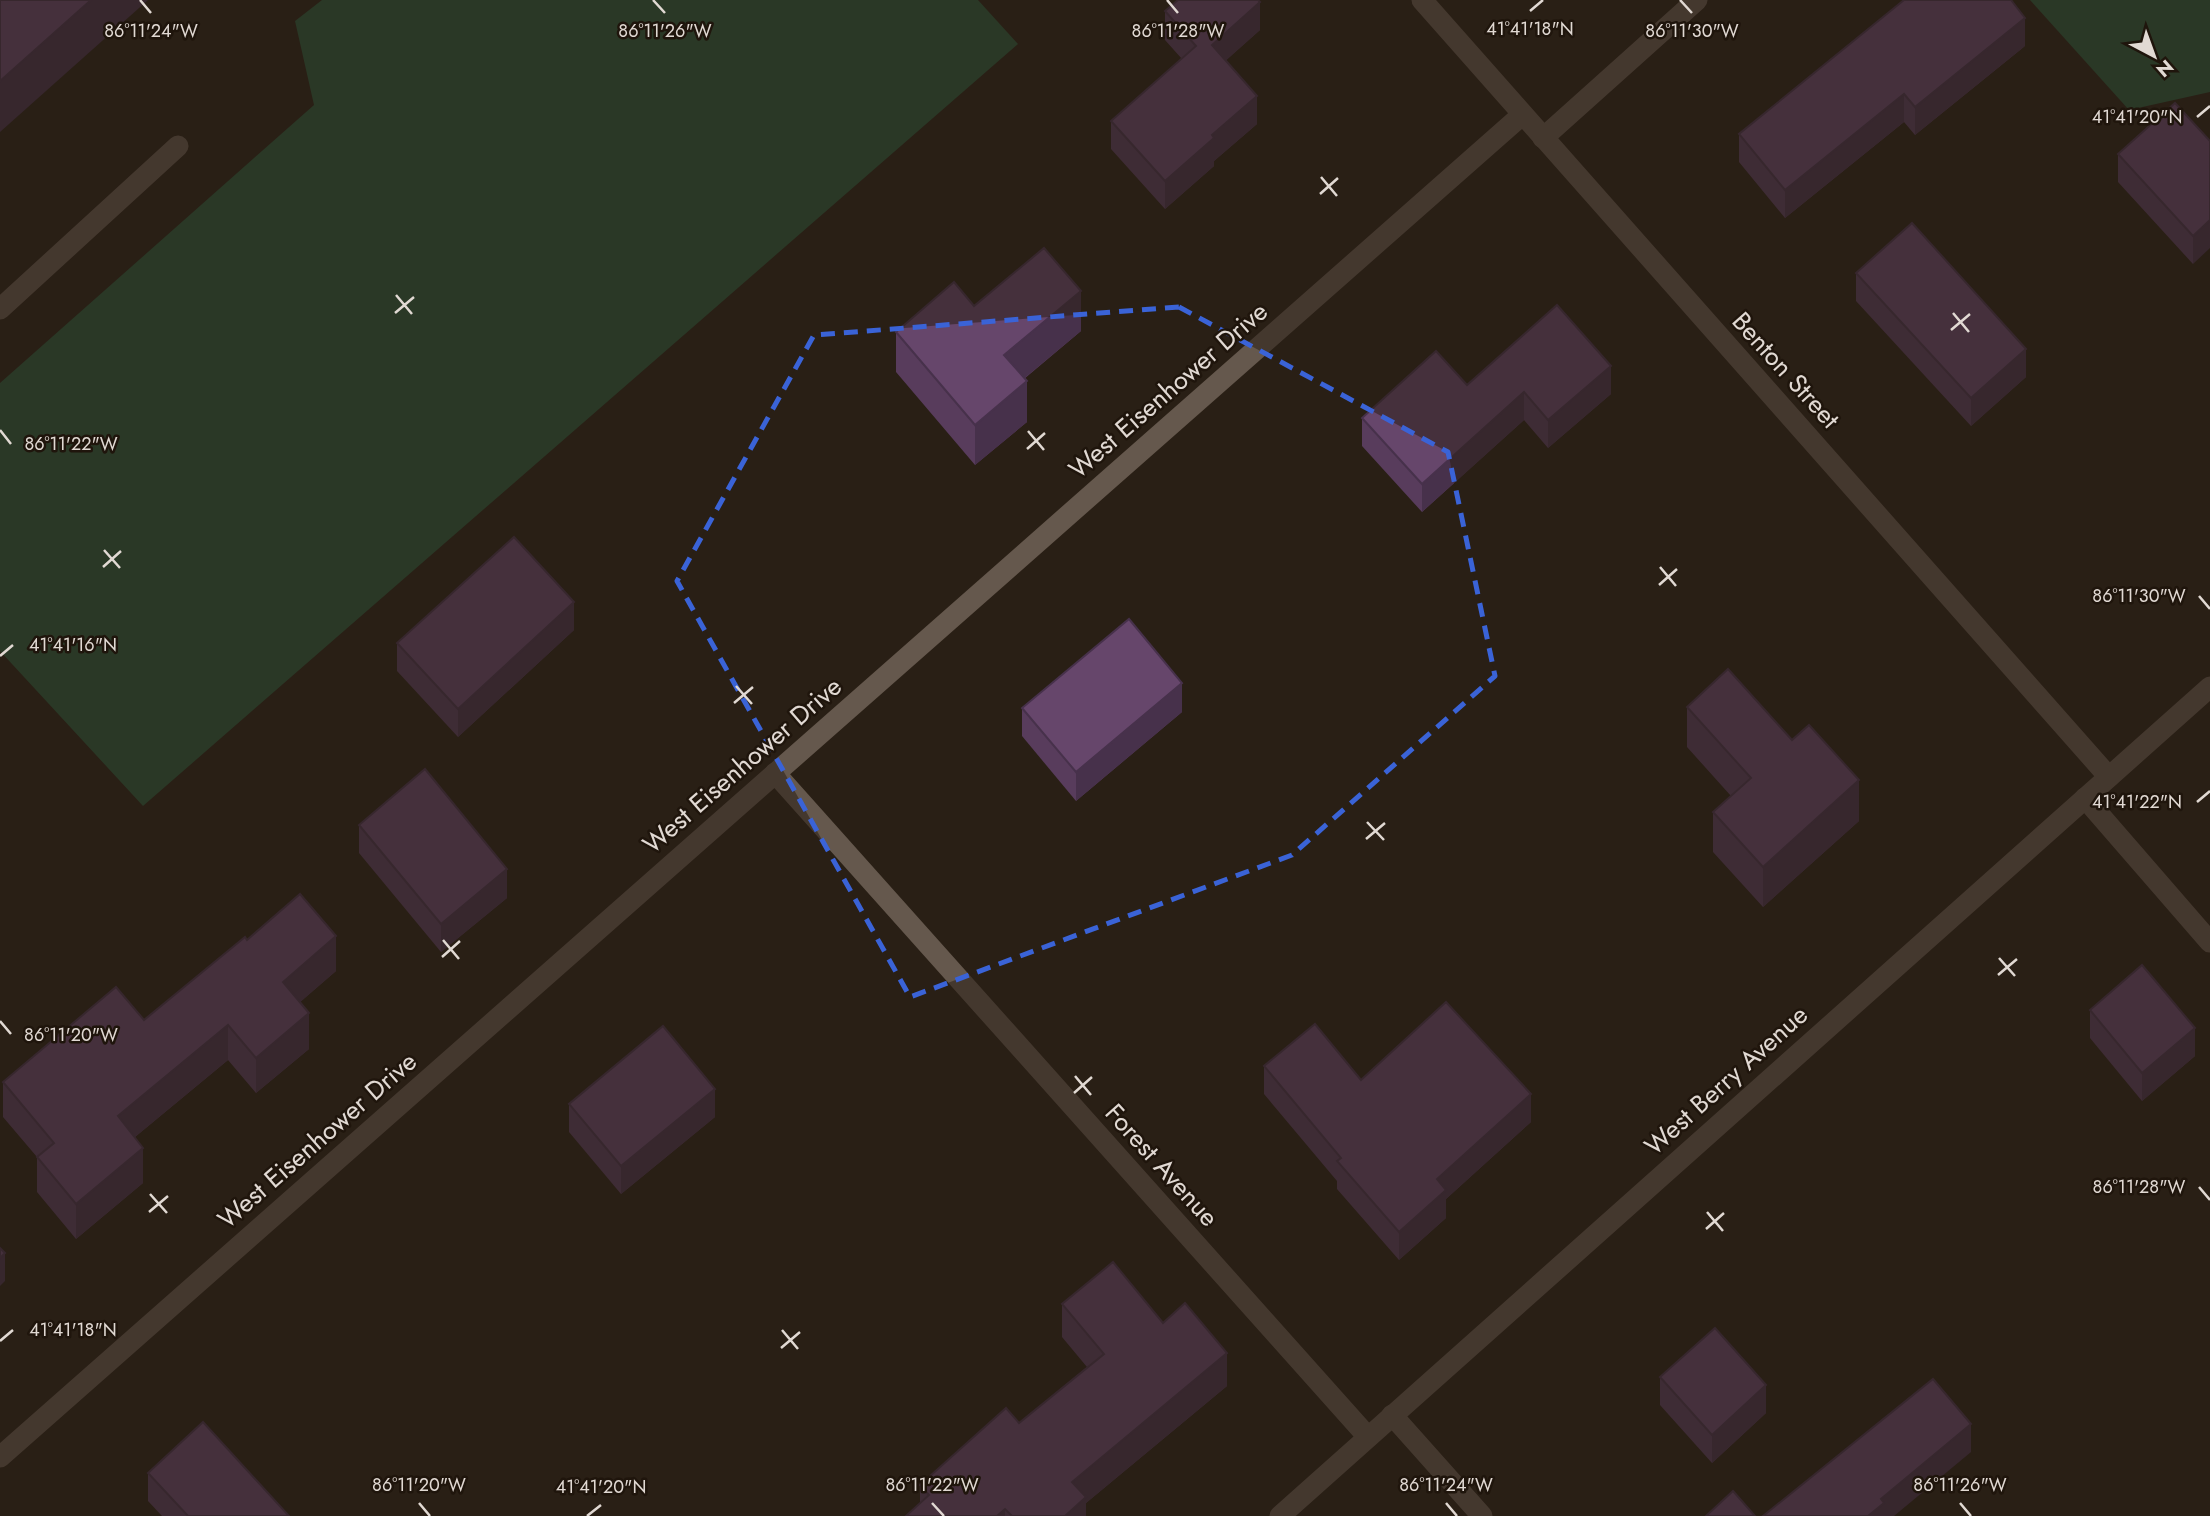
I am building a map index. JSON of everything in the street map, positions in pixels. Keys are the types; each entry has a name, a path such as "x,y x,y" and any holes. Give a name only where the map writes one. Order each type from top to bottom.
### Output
{"street":[{"name":"Benton Street","path":"1422,0 2109,777"},
{"path":"1543,138 1697,0"},
{"name":"West Eisenhower Drive","path":"0,1457 1521,115"},
{"path":"0,309 178,146"},
{"name":"West Berry Avenue","path":"1280,1516 2210,687"},
{"name":"Forest Avenue","path":"775,774 1368,1437"},
{"path":"2085,798 2210,942"},
{"path":"1392,1415 1482,1516"}],"highlighted area":[{"path":"1179,307 1448,452 1495,676 1292,855 910,997 677,581 814,335"}],"green space":[{"path":"322,0 978,0 1018,44 143,806 0,651 0,383 314,105 295,21"},
{"path":"2030,0 2210,0 2210,92 2129,110"}],"building":[{"path":"0,0 91,0 0,81"},
{"path":"1178,0 1260,2 1212,45 1257,96 1165,181 1111,121 1196,46 1165,11"},
{"path":"1904,0 2011,0 2025,18 1915,107 1904,94 1785,190 1739,134"},
{"path":"2175,103 2210,141 2210,220 2193,236 2118,154"},
{"path":"1912,223 2026,349 1971,398 1856,273"},
{"path":"1044,248 1081,291 1004,355 1027,381 975,425 896,332 954,282 974,306"},
{"path":"1557,305 1611,366 1548,420 1524,392 1422,484 1362,418 1436,351 1467,385"},
{"path":"514,537 574,602 458,709 397,643"},
{"path":"1129,619 1182,683 1076,772 1022,708"},
{"path":"1728,669 1792,740 1809,725 1859,780 1763,867 1713,812 1751,778 1687,707"},
{"path":"425,769 507,869 441,924 359,825"},
{"path":"300,894 336,936 283,982 309,1013 256,1058 228,1025 118,1116 143,1148 76,1204 37,1157 54,1143 3,1082 116,987 144,1020 245,937 247,940"},
{"path":"2142,965 2195,1028 2142,1073 2090,1010"},
{"path":"1446,1002 1531,1094 1437,1179 1446,1190 1399,1232 1337,1161 1341,1158 1264,1066 1315,1024 1361,1080"},
{"path":"663,1026 715,1089 621,1166 569,1104"},
{"path":"1113,1262 1163,1323 1185,1303 1227,1353 1072,1482 1086,1497 1065,1516 1012,1516 1005,1509 997,1516 906,1516 929,1495 920,1485 1006,1408 1019,1423 1104,1354 1062,1304"},
{"path":"1715,1328 1766,1385 1712,1435 1660,1377"},
{"path":"1933,1379 1971,1424 1881,1499 1884,1503 1868,1516 1763,1516"},
{"path":"203,1422 289,1516 188,1516 148,1473"},
{"path":"1733,1491 1755,1516 1706,1516"}]}
